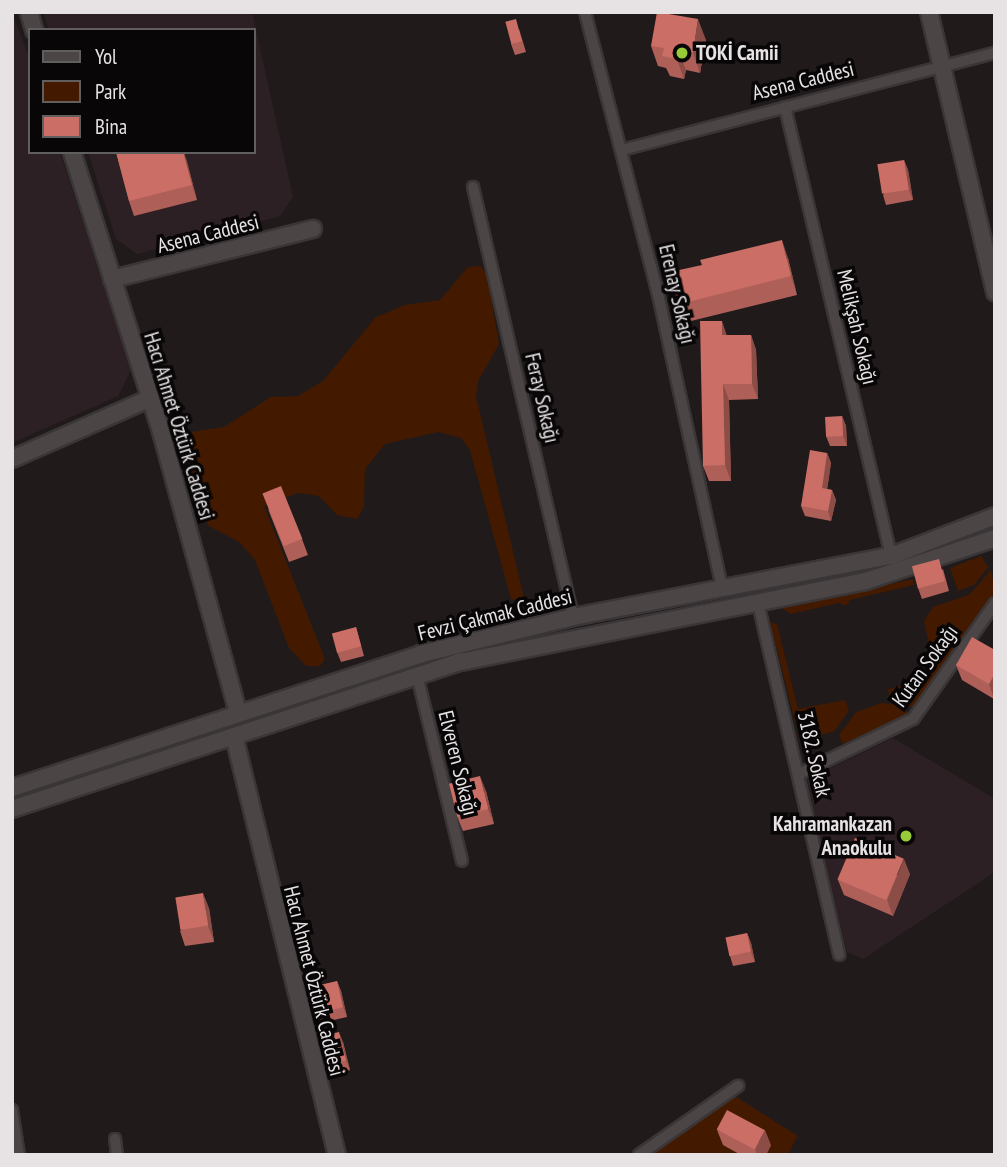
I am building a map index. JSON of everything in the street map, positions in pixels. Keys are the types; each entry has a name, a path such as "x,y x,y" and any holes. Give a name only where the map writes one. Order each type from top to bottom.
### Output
{"main road":[{"path":"929,12 995,292"},
{"name":"Hacı Ahmet Öztürk Caddesi","path":"73,154 151,398 238,713"},
{"name":"Asena Caddesi","path":"112,279 313,229"},
{"path":"12,459 151,398"},
{"name":"Fevzi Çakmak Caddesi","path":"12,788 421,654 573,617 891,556 995,516"},
{"name":"Fevzi Çakmak Caddesi","path":"12,809 417,675 531,645 758,603 904,570 995,538"},
{"name":"Hacı Ahmet Öztürk Caddesi","path":"234,736 337,1155"}],"street":[{"name":"Erenay Sokağı","path":"585,12 622,150 682,397 722,588"},
{"name":"Asena Caddesi","path":"622,150 995,54"},
{"name":"Melikşah Sokağı","path":"785,107 891,556"},
{"name":"Feray Sokağı","path":"473,187 573,617"},
{"name":"3182. Sokak","path":"758,603 839,955"},
{"name":"Kutan Sokağı","path":"799,774 913,719 995,603"},
{"name":"Elveren Sokağı","path":"417,675 462,861"},
{"path":"639,1155 738,1086"},
{"path":"12,1110 19,1155"},
{"path":"115,1139 117,1155"}],"shaded area":[{"path":"12,12 28,55 28,154 61,154 131,370 118,396 12,443"},
{"path":"43,12 252,12 256,28 48,28"},
{"path":"256,30 293,197 280,216 137,254 116,239 89,154 256,154"},
{"name":"Kahramankazan Anaokulu","path":"893,738 995,799 995,872 863,959 847,952 804,781"}],"green space":[{"path":"480,266 487,274 499,344 478,381 476,396 525,602 511,599 470,450 461,438 438,432 385,444 365,469 364,507 357,519 337,515 319,496 298,493 264,506 325,659 320,666 306,666 289,648 255,560 239,542 209,526 202,514 179,454 183,439 190,432 224,427 271,397 298,396 323,381 376,317 405,305 440,300 468,267"},
{"path":"981,556 988,567 974,585 958,591 950,568"},
{"path":"991,570 995,592 915,709 889,697 888,689 930,678 934,669 924,621 933,607 969,595"},
{"path":"913,579 914,585 850,600 846,606 839,603 791,614 781,608"},
{"path":"770,622 777,624 798,709 845,700 849,710 835,731 800,741"},
{"path":"882,703 893,704 910,713 843,744 839,735 856,712"},
{"path":"735,1096 798,1136 787,1155 649,1155"}],"building":[{"path":"657,12 698,19 693,53 678,50 677,59 662,56 664,48 651,46"},
{"path":"516,19 522,41 511,44 505,22"},
{"path":"117,154 184,154 192,185 129,201"},
{"path":"904,160 909,190 882,194 877,164"},
{"path":"782,240 791,276 684,303 682,296 676,298 670,272 702,265 700,260"},
{"path":"700,321 722,321 722,335 751,335 752,384 723,384 725,465 703,466"},
{"path":"842,416 843,436 826,437 825,417"},
{"path":"810,450 827,453 822,488 832,490 828,511 801,506"},
{"path":"281,486 302,539 284,546 262,493"},
{"path":"939,559 945,581 918,588 912,566"},
{"path":"356,627 361,646 337,653 332,633"},
{"path":"972,637 995,650 995,673 989,684 956,665"},
{"path":"480,776 488,809 457,817 449,784"},
{"path":"855,838 904,859 886,900 837,879"},
{"path":"203,893 208,926 181,930 175,897"},
{"path":"747,933 751,952 729,956 725,938"},
{"path":"337,981 343,1007 312,1015 306,988"},
{"path":"339,1032 346,1060 325,1065 318,1037"},
{"path":"727,1110 765,1130 755,1150 717,1129"}],"place":[{"name":"TOKİ Camii","path":"682,53"},
{"name":"Kahramankazan Anaokulu","path":"906,836"}]}
